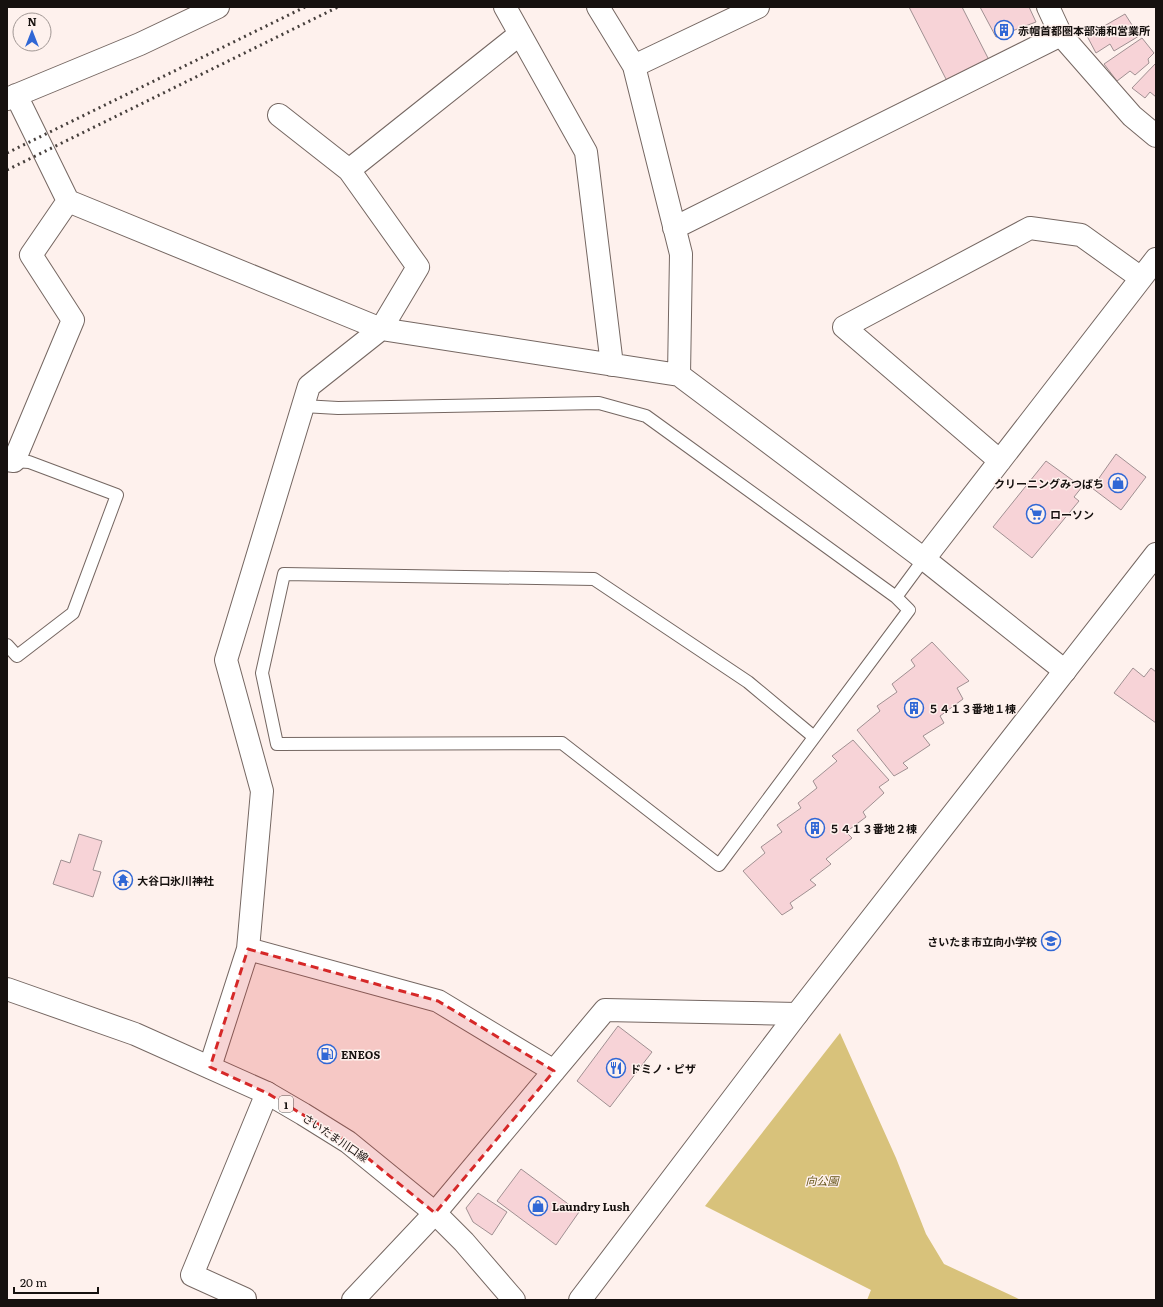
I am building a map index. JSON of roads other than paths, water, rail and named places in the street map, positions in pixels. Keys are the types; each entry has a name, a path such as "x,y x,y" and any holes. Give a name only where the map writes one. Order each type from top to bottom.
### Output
{"street":[{"path":"218,7 140,44 12,97 68,201 381,329 679,375 924,559 1066,671"},
{"path":"505,7 586,152 612,365"},
{"path":"598,7 634,66 681,254 679,375"},
{"path":"634,66 758,7"},
{"path":"1048,7 1061,35 1132,116 1156,136"},
{"path":"349,170 520,34"},
{"path":"674,228 1061,35"},
{"path":"210,1066 248,949 262,791 226,660 309,386 381,329 418,267 349,170 279,115"},
{"path":"10,460 73,320 31,255 68,201"},
{"path":"1000,461 844,327 1030,228 1081,235 1141,278"},
{"path":"924,559 1156,259"},
{"path":"580,1300 797,1014 1156,554"},
{"path":"248,949 438,1001 554,1071"},
{"name":"さいたま川口線","path":"7,989 135,1034 210,1066 267,1093 348,1142 435,1213 464,1242 514,1300"},
{"path":"353,1300 435,1213 605,1010 797,1014"},
{"path":"245,1300 192,1275 267,1093"}],"lane":[{"path":"303,406 338,408 599,403 646,416 896,597 909,610 814,737 718,865 562,743 277,744 262,673 284,574 594,579 748,682 814,737"},
{"path":"7,645 17,656 73,613 116,495 29,462 10,460"},
{"path":"896,597 924,559"}],"railway":[{"path":"7,153 305,7"},
{"path":"7,170 338,7"}],"place":[{"name":"赤帽首都圏本部浦和営業所","path":"1004,30"},
{"name":"クリーニングみつばち","path":"1118,483"},
{"name":"ローソン","path":"1036,514"},
{"name":"５４１３番地１棟","path":"914,708"},
{"name":"５４１３番地２棟","path":"815,828"},
{"name":"大谷口氷川神社","path":"123,880"},
{"name":"さいたま市立向小学校","path":"1051,941"},
{"name":"ENEOS","path":"327,1054"},
{"name":"ドミノ・ピザ","path":"616,1068"},
{"name":"Laundry Lush","path":"538,1206"}],"park label":[{"name":"向公園","path":"822,1180"}]}
